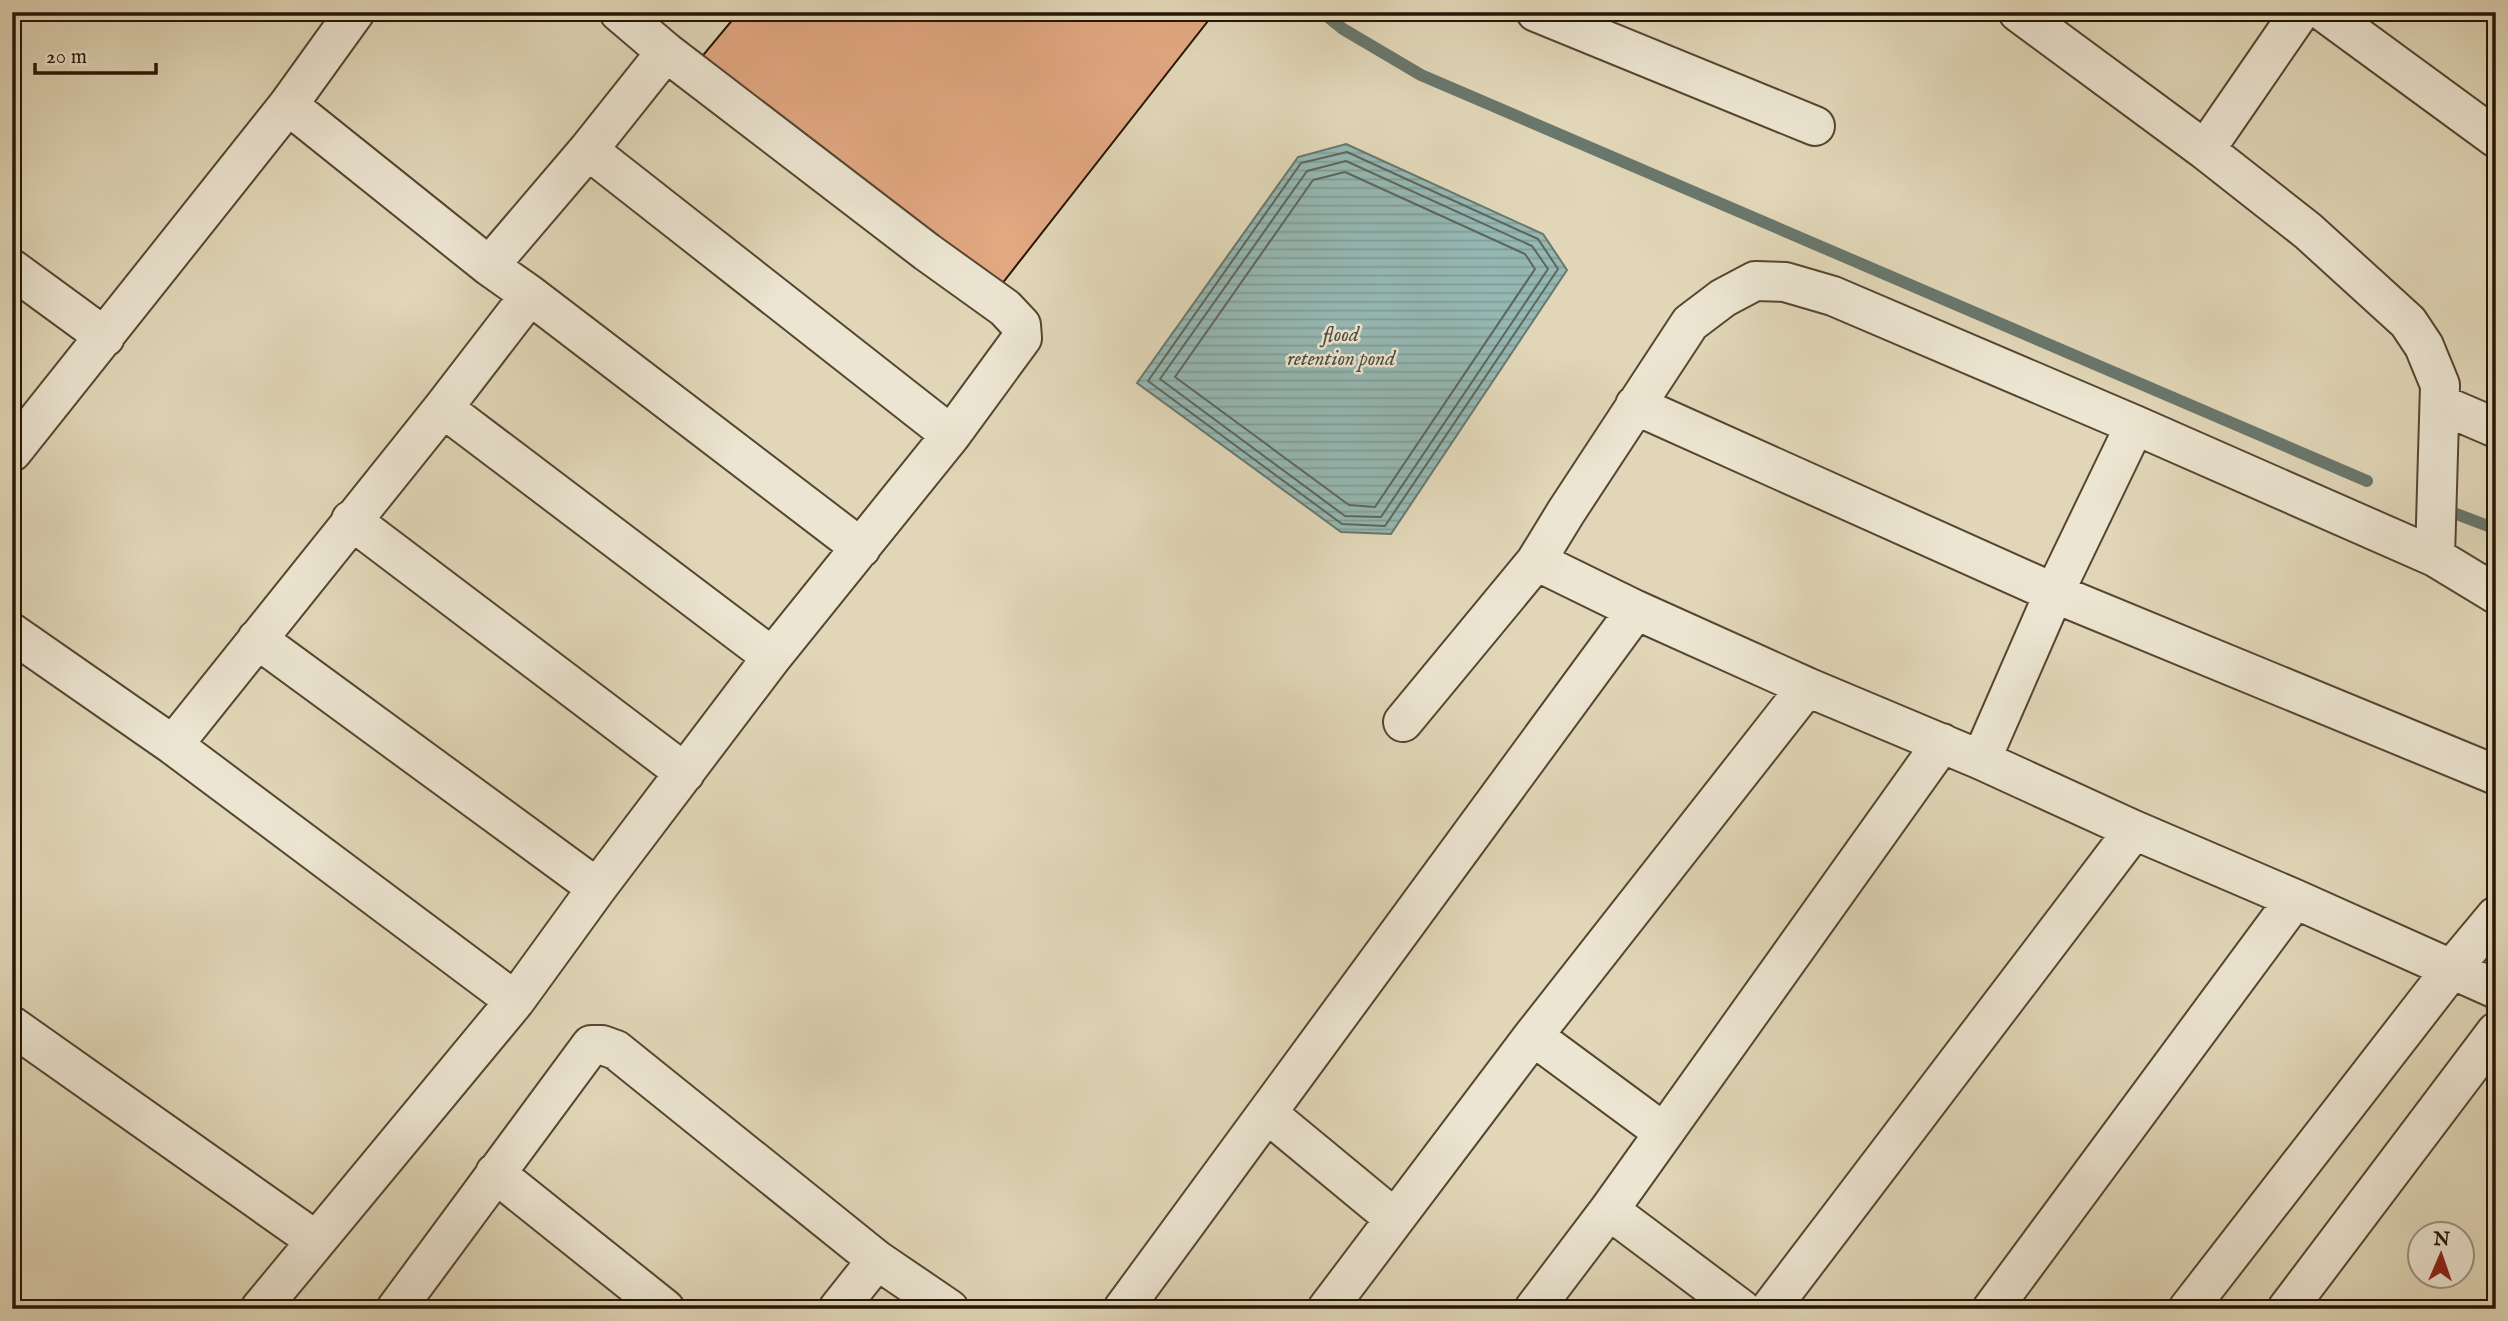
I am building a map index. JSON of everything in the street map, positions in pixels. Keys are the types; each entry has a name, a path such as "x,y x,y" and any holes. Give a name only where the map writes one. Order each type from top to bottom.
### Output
{"street":[{"path":"12,452 288,105 355,12"},
{"path":"260,1309 515,1001 772,657 951,435 1020,341 1021,325 1005,308 927,252 619,12"},
{"path":"1537,12 1815,126"},
{"path":"2018,12 2205,150 2308,231 2408,322 2424,346 2440,385 2435,557"},
{"path":"2205,150 2300,12"},
{"path":"2323,12 2496,138"},
{"path":"489,266 588,150 666,51"},
{"path":"288,105 489,266 861,548"},
{"path":"588,150 951,435"},
{"path":"12,268 105,337"},
{"path":"1403,722 1536,561 1690,323 1723,298 1755,281 1785,282 1833,296 2435,557 2496,594"},
{"path":"173,745 530,295"},
{"path":"2440,404 2496,428"},
{"path":"1635,405 2054,593 2496,775"},
{"path":"443,408 772,657"},
{"path":"1981,760 2054,593 2135,425"},
{"path":"351,520 685,773"},
{"path":"1536,561 1636,610 1807,687 1981,760 2496,989"},
{"path":"1123,1309 1636,610"},
{"path":"12,633 173,745 515,1001"},
{"path":"257,639 597,888"},
{"path":"1327,1309 1533,1036 1807,687"},
{"path":"1534,1309 1609,1210 1942,743"},
{"path":"1770,1309 2134,830"},
{"path":"1992,1309 2295,899"},
{"path":"2188,1309 2451,970 2496,916"},
{"path":"12,1026 315,1240"},
{"path":"2287,1309 2496,1031"},
{"path":"1533,1036 1663,1132"},
{"path":"396,1309 591,1045 602,1045 616,1050 877,1260 949,1309"},
{"path":"1268,1114 1395,1219"},
{"path":"495,1173 665,1309"},
{"path":"1609,1210 1741,1309"},
{"path":"838,1309 877,1260"}],"water":[{"name":"flood retention pond","path":"1346,144 1543,234 1567,270 1391,534 1341,532 1137,383 1298,157"}],"building":[{"path":"739,12 1215,12 994,294 694,66"}],"waterway":[{"path":"1322,12 1343,29 1421,75 2367,481"},
{"path":"2451,512 2496,529"}]}
